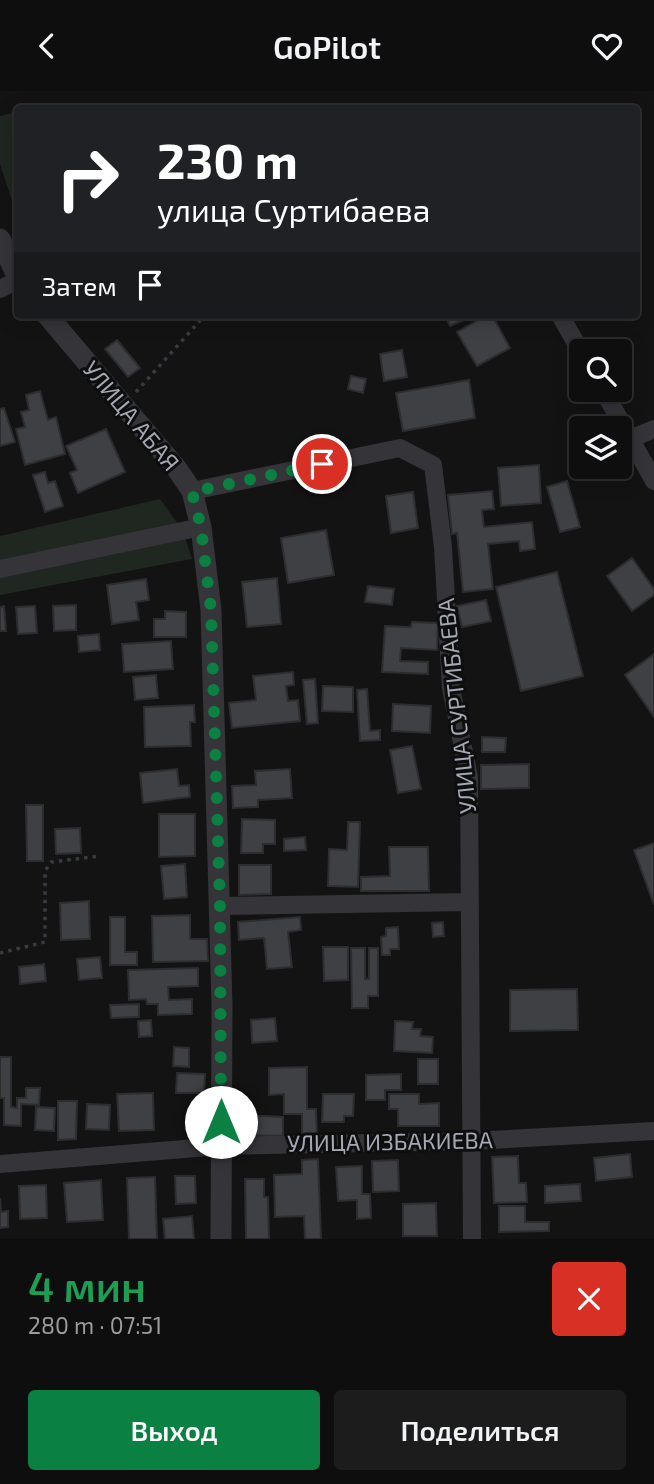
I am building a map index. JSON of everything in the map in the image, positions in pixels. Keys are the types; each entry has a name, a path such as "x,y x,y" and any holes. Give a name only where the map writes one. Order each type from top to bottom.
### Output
{"street":[{"path":"0,239 14,270"},
{"name":"УЛИЦА АБАЯ","path":"50,319 177,469 192,492 201,527 211,610 220,906 221,1239"},
{"path":"562,319 574,339"},
{"path":"632,438 654,429"},
{"path":"632,442 654,481"},
{"name":"УЛИЦА СУРТИБАЕВА","path":"192,492 400,448 433,465 443,547 451,688 469,778 472,1239"},
{"path":"0,569 201,527"},
{"path":"220,906 469,902"},
{"name":"УЛИЦА ИЗБАКИЕВА","path":"0,1164 221,1146 472,1141 654,1131"}],"path":[{"path":"123,406 201,319"},
{"path":"0,953 45,942 45,871 51,862 101,856"}],"shaded area":[{"path":"14,113 14,207 0,164 0,116"},
{"path":"160,499 183,531 192,559 0,595 0,536"}],"building":[{"path":"447,319 466,319 450,326"},
{"path":"480,319 494,319 510,348 477,366 457,332"},
{"path":"117,340 140,368 128,377 105,349"},
{"path":"402,350 407,377 384,381 380,354"},
{"path":"351,376 366,379 363,393 348,389"},
{"path":"469,380 475,418 403,431 396,393"},
{"path":"40,391 48,420 56,417 65,454 25,465 16,429 25,427 21,412 29,410 26,395"},
{"path":"4,408 15,442 0,446 0,409"},
{"path":"106,429 125,472 78,493 70,473 77,470 66,446"},
{"path":"539,465 541,503 501,506 498,468"},
{"path":"45,472 48,483 55,481 63,506 45,512 33,475"},
{"path":"567,481 580,527 560,532 547,487"},
{"path":"492,491 494,509 482,510 484,527 532,522 535,549 520,551 519,541 488,544 493,589 463,592 457,533 452,534 448,495"},
{"path":"413,492 418,528 391,533 386,496"},
{"path":"326,530 334,575 288,583 281,538"},
{"path":"632,558 654,589 654,595 632,611 607,576"},
{"path":"557,572 583,676 521,691 496,587"},
{"path":"277,578 281,624 247,627 242,582"},
{"path":"146,579 149,600 136,602 139,620 112,624 107,585"},
{"path":"368,586 394,589 392,605 365,602"},
{"path":"486,600 491,621 462,627 457,606"},
{"path":"76,605 76,630 54,631 53,606"},
{"path":"4,606 6,631 0,631 0,607"},
{"path":"35,606 37,633 18,634 16,607"},
{"path":"165,611 186,612 186,637 154,637 154,619 165,619"},
{"path":"412,622 438,623 437,650 401,648 400,661 428,662 428,674 382,672 385,626 411,627"},
{"path":"99,634 100,650 79,652 78,636"},
{"path":"171,641 173,669 124,672 122,644"},
{"path":"654,654 654,717 625,675"},
{"path":"293,672 294,685 286,686 288,701 298,700 300,721 232,728 229,703 256,700 253,676"},
{"path":"156,675 158,698 135,700 133,677"},
{"path":"315,679 318,723 307,724 303,680"},
{"path":"323,686 353,687 353,712 322,711"},
{"path":"367,689 370,731 380,730 380,740 360,741 357,690"},
{"path":"393,704 431,706 430,733 392,731"},
{"path":"194,705 195,722 190,722 191,746 145,747 144,707"},
{"path":"482,737 506,738 505,752 482,752"},
{"path":"412,746 421,789 398,793 390,750"},
{"path":"529,764 529,788 481,789 481,765"},
{"path":"177,769 179,786 189,785 190,797 143,803 140,773"},
{"path":"290,769 292,798 258,800 258,807 233,808 232,786 256,785 255,771"},
{"path":"26,805 43,805 43,861 27,861"},
{"path":"159,814 195,814 195,856 159,857"},
{"path":"242,819 275,820 275,844 263,844 263,853 241,853"},
{"path":"348,822 360,822 358,887 328,886 329,849 347,850"},
{"path":"80,828 81,853 56,854 55,829"},
{"path":"305,837 306,850 284,851 284,839"},
{"path":"654,843 654,905 634,850"},
{"path":"389,847 428,847 429,891 361,891 361,877 390,876"},
{"path":"185,864 187,897 164,899 161,866"},
{"path":"239,865 271,865 271,894 239,895"},
{"path":"89,901 90,939 61,940 60,903"},
{"path":"190,915 190,939 207,939 208,961 153,962 152,916"},
{"path":"110,917 125,917 125,952 137,952 137,965 110,965"},
{"path":"300,917 301,930 288,932 292,967 267,969 264,938 239,940 238,922"},
{"path":"443,922 444,936 433,937 432,923"},
{"path":"398,927 399,949 390,949 390,955 382,955 381,937 386,936 386,928"},
{"path":"323,947 348,947 348,980 324,981"},
{"path":"351,948 365,948 365,979 369,979 369,948 378,948 378,996 368,996 368,1008 352,1008"},
{"path":"100,957 102,978 79,980 77,959"},
{"path":"44,964 46,981 20,984 19,967"},
{"path":"198,968 198,986 168,987 169,1000 192,999 192,1014 158,1015 158,1004 147,1004 146,999 129,1000 128,970"},
{"path":"577,989 578,1030 510,1031 510,990"},
{"path":"139,1004 139,1017 111,1018 110,1005"},
{"path":"275,1018 277,1041 252,1043 251,1020"},
{"path":"151,1020 152,1036 139,1037 138,1021"},
{"path":"395,1021 413,1022 412,1029 421,1029 420,1036 433,1037 432,1053 394,1051"},
{"path":"174,1047 189,1048 189,1067 173,1066"},
{"path":"0,1057 11,1057 11,1107 17,1108 17,1098 26,1098 26,1088 40,1088 39,1105 21,1104 21,1126 4,1125 4,1098 0,1098"},
{"path":"418,1059 438,1059 438,1084 418,1084"},
{"path":"307,1067 307,1109 316,1109 317,1138 302,1138 302,1114 284,1114 284,1094 269,1095 269,1068"},
{"path":"177,1073 205,1074 204,1093 176,1093"},
{"path":"401,1074 401,1090 385,1090 385,1100 366,1100 366,1075"},
{"path":"153,1093 154,1130 119,1131 117,1094"},
{"path":"323,1094 354,1094 353,1116 344,1116 344,1122 322,1122"},
{"path":"389,1094 419,1094 419,1104 439,1103 439,1126 398,1126 398,1109 389,1109"},
{"path":"58,1101 77,1101 76,1139 58,1140"},
{"path":"87,1104 110,1105 109,1130 86,1129"},
{"path":"36,1107 55,1108 54,1131 35,1130"},
{"path":"243,1115 283,1117 283,1136 243,1135"},
{"path":"630,1154 632,1177 596,1181 594,1158"},
{"path":"518,1156 519,1183 526,1183 527,1202 494,1203 492,1157"},
{"path":"318,1159 321,1239 305,1239 304,1216 275,1217 274,1175 302,1174 302,1160"},
{"path":"398,1160 399,1191 373,1192 372,1161"},
{"path":"362,1166 362,1194 370,1194 371,1218 357,1219 357,1200 338,1201 336,1167"},
{"path":"175,1176 195,1176 196,1203 176,1204"},
{"path":"155,1177 157,1239 129,1239 127,1178"},
{"path":"245,1179 264,1179 264,1197 268,1197 269,1239 246,1239"},
{"path":"101,1180 103,1220 67,1222 64,1183"},
{"path":"580,1184 581,1201 545,1203 545,1186"},
{"path":"46,1185 47,1218 20,1219 19,1186"},
{"path":"0,1198 1,1212 8,1211 8,1227 0,1228"},
{"path":"436,1203 437,1236 403,1236 403,1204"},
{"path":"499,1206 525,1206 525,1222 549,1222 549,1231 499,1232"},
{"path":"192,1216 194,1239 165,1239 163,1219"}],"route":[{"path":"221,1122 222,1005 211,610 201,527 192,492 322,464"}]}
